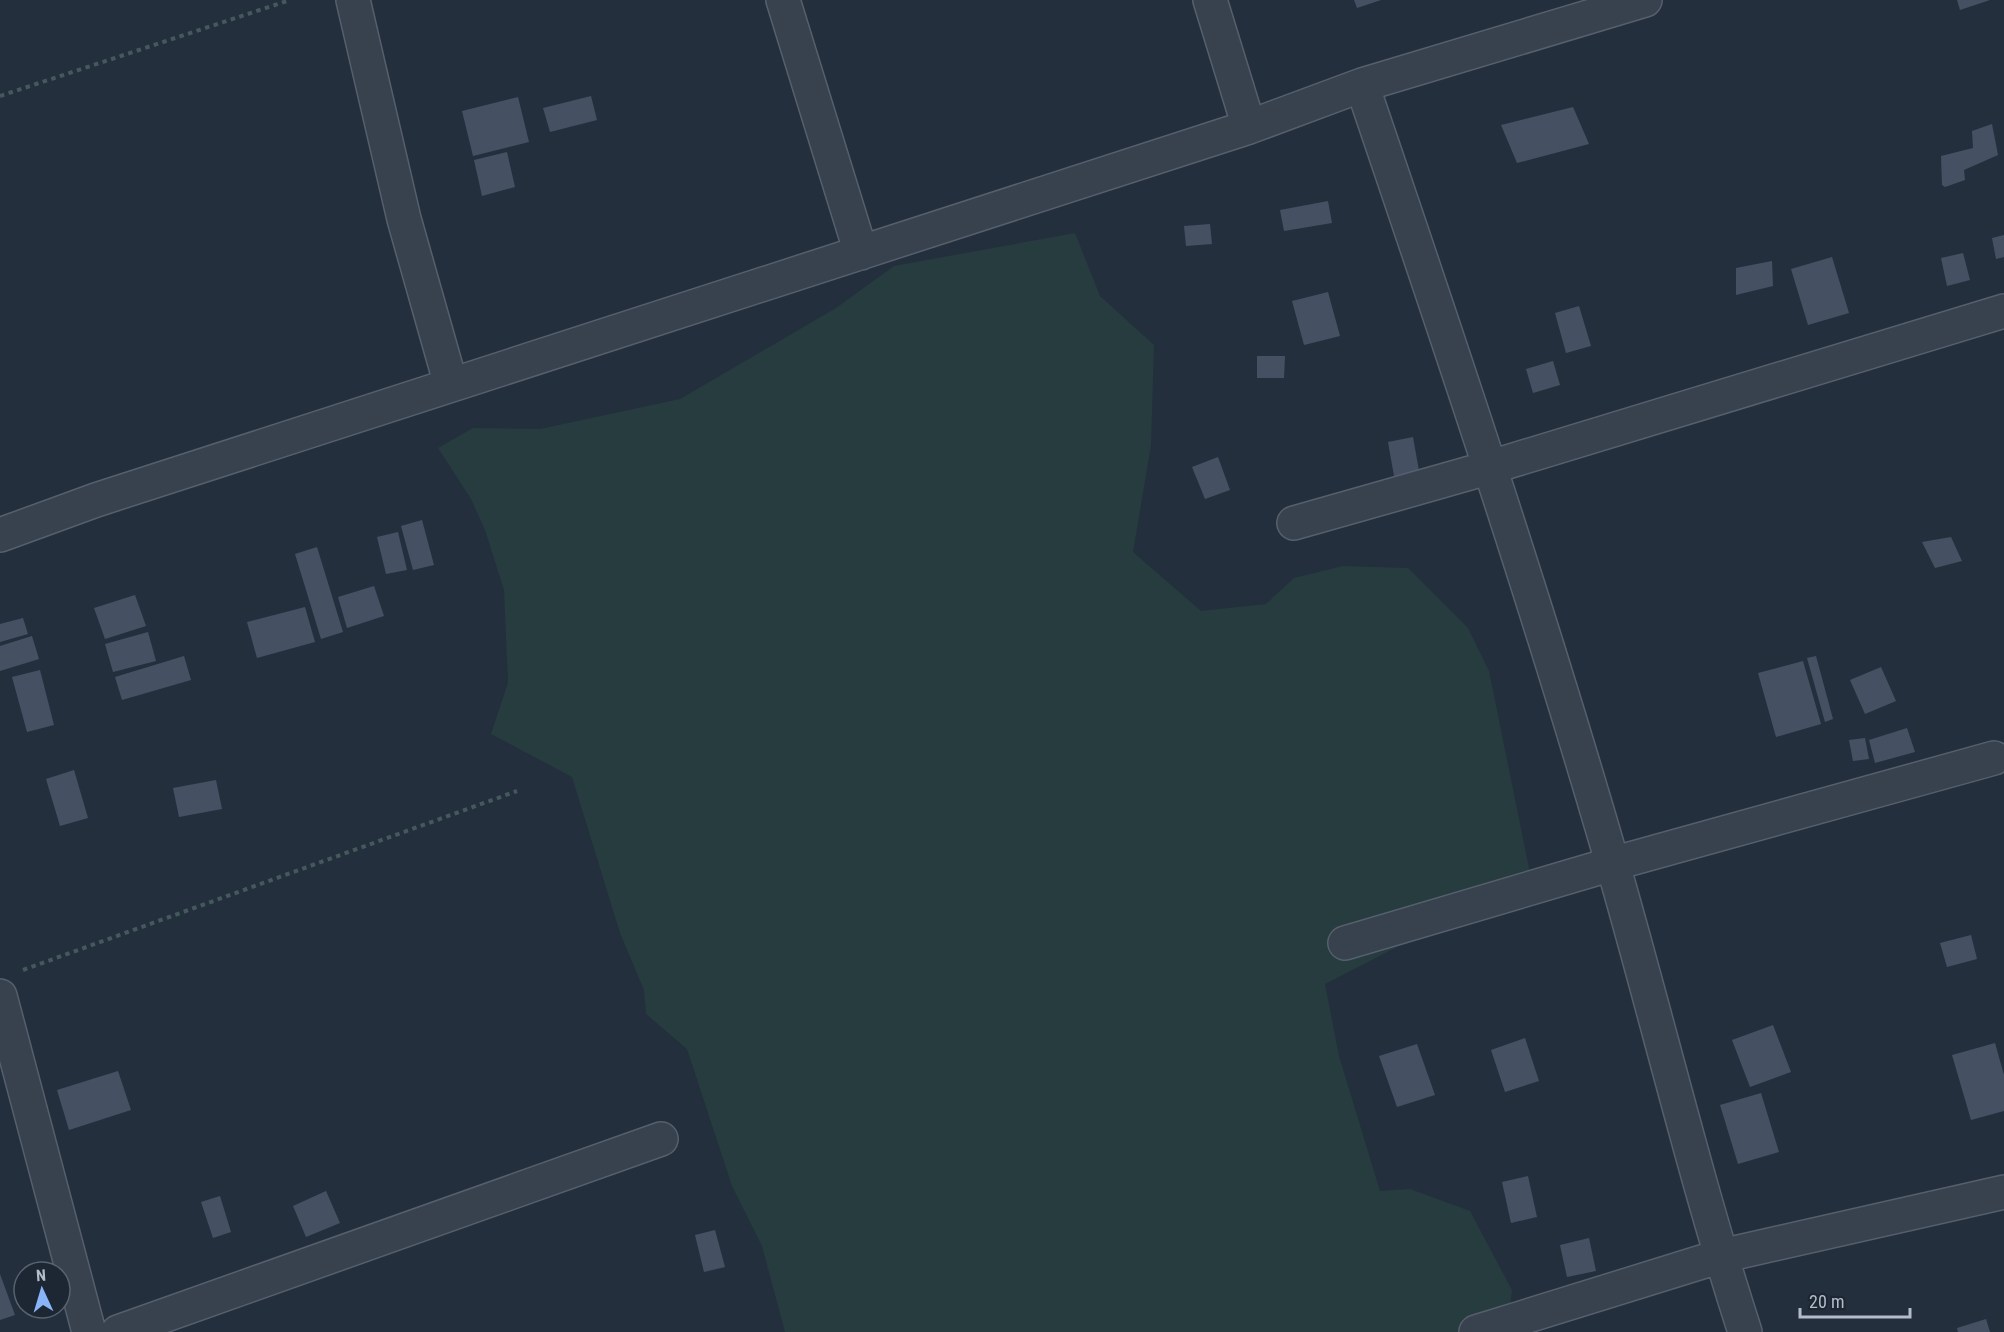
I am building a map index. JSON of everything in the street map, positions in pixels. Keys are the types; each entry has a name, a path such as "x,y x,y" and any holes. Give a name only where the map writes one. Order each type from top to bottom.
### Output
{"street":[{"path":"353,0 404,219 451,385"},
{"path":"783,0 861,253"},
{"path":"1210,0 1249,127"},
{"path":"0,535 96,500 1249,127 1362,85 1645,0"},
{"path":"1362,85 1491,467 1612,864 1721,1256 1745,1332"},
{"path":"1294,523 1491,467 2004,311"},
{"path":"1345,943 1612,864 1994,758"},
{"path":"0,996 89,1332"},
{"path":"118,1332 661,1139"},
{"path":"1476,1332 1721,1256 2004,1192"}],"path":[{"path":"0,96 290,0"},
{"path":"22,970 517,790"}],"green space":[{"path":"1075,233 1100,296 1154,345 1151,445 1133,552 1201,611 1266,604 1294,578 1343,566 1408,568 1468,628 1489,671 1530,873 1503,913 1399,946 1325,984 1339,1056 1380,1191 1410,1189 1470,1211 1512,1290 1507,1332 785,1332 762,1246 732,1186 687,1049 646,1014 644,990 620,933 572,777 491,734 508,683 504,590 485,530 471,499 438,448 473,428 540,429 680,399 836,308 894,266"}],"building":[{"path":"1354,0 1381,0 1357,8"},
{"path":"1957,0 1990,0 1960,10"},
{"path":"591,96 597,120 550,132 543,108"},
{"path":"518,97 529,142 473,156 462,111"},
{"path":"1573,107 1589,144 1517,163 1501,125"},
{"path":"1992,124 1998,155 1964,170 1965,180 1945,187 1942,185 1941,156 1973,148 1972,131"},
{"path":"507,152 515,187 482,196 474,160"},
{"path":"1328,201 1332,223 1284,231 1280,210"},
{"path":"1210,224 1212,244 1186,246 1184,226"},
{"path":"2004,235 2004,257 1996,259 1992,238"},
{"path":"1963,253 1970,280 1947,286 1941,258"},
{"path":"1832,257 1849,313 1808,325 1791,269"},
{"path":"1772,261 1773,286 1736,295 1736,268"},
{"path":"1328,292 1340,336 1304,345 1292,301"},
{"path":"1579,306 1591,346 1566,353 1555,313"},
{"path":"1257,356 1285,356 1284,378 1257,378"},
{"path":"1553,361 1560,385 1533,393 1526,369"},
{"path":"1413,437 1419,471 1394,476 1388,442"},
{"path":"1218,457 1230,490 1205,499 1192,467"},
{"path":"422,520 434,565 413,570 401,526"},
{"path":"398,532 407,570 386,574 377,537"},
{"path":"1951,537 1962,561 1935,568 1922,542"},
{"path":"317,547 343,632 321,639 295,554"},
{"path":"374,586 384,616 347,628 338,597"},
{"path":"135,595 146,626 105,639 94,608"},
{"path":"305,607 315,642 257,658 247,622"},
{"path":"23,618 28,634 0,642 0,624"},
{"path":"148,632 156,661 113,672 105,644"},
{"path":"32,636 39,659 0,671 0,646"},
{"path":"184,656 191,680 122,700 115,677"},
{"path":"1816,656 1833,719 1825,722 1807,658"},
{"path":"1803,661 1821,724 1776,737 1758,673"},
{"path":"1881,667 1896,701 1865,714 1850,680"},
{"path":"40,670 54,725 27,732 12,677"},
{"path":"1907,728 1915,752 1875,763 1869,740"},
{"path":"1865,738 1869,759 1853,761 1849,740"},
{"path":"74,770 88,818 60,826 46,779"},
{"path":"216,780 222,809 179,817 173,788"},
{"path":"1971,935 1977,959 1947,967 1940,943"},
{"path":"1773,1025 1791,1072 1750,1087 1732,1040"},
{"path":"1525,1038 1539,1081 1505,1092 1491,1050"},
{"path":"1995,1043 2004,1075 2004,1111 1971,1120 1952,1055"},
{"path":"1417,1044 1435,1095 1397,1107 1379,1056"},
{"path":"118,1071 131,1110 69,1130 57,1090"},
{"path":"1761,1093 1779,1152 1738,1164 1720,1105"},
{"path":"1528,1176 1537,1217 1511,1223 1502,1182"},
{"path":"326,1191 340,1223 306,1237 293,1206"},
{"path":"220,1196 231,1232 213,1238 201,1202"},
{"path":"715,1230 725,1267 704,1272 695,1235"},
{"path":"1589,1238 1596,1271 1567,1277 1560,1245"},
{"path":"0,1274 12,1307 12,1316 0,1320"},
{"path":"1986,1319 1990,1332 1958,1332 1957,1328"}]}
